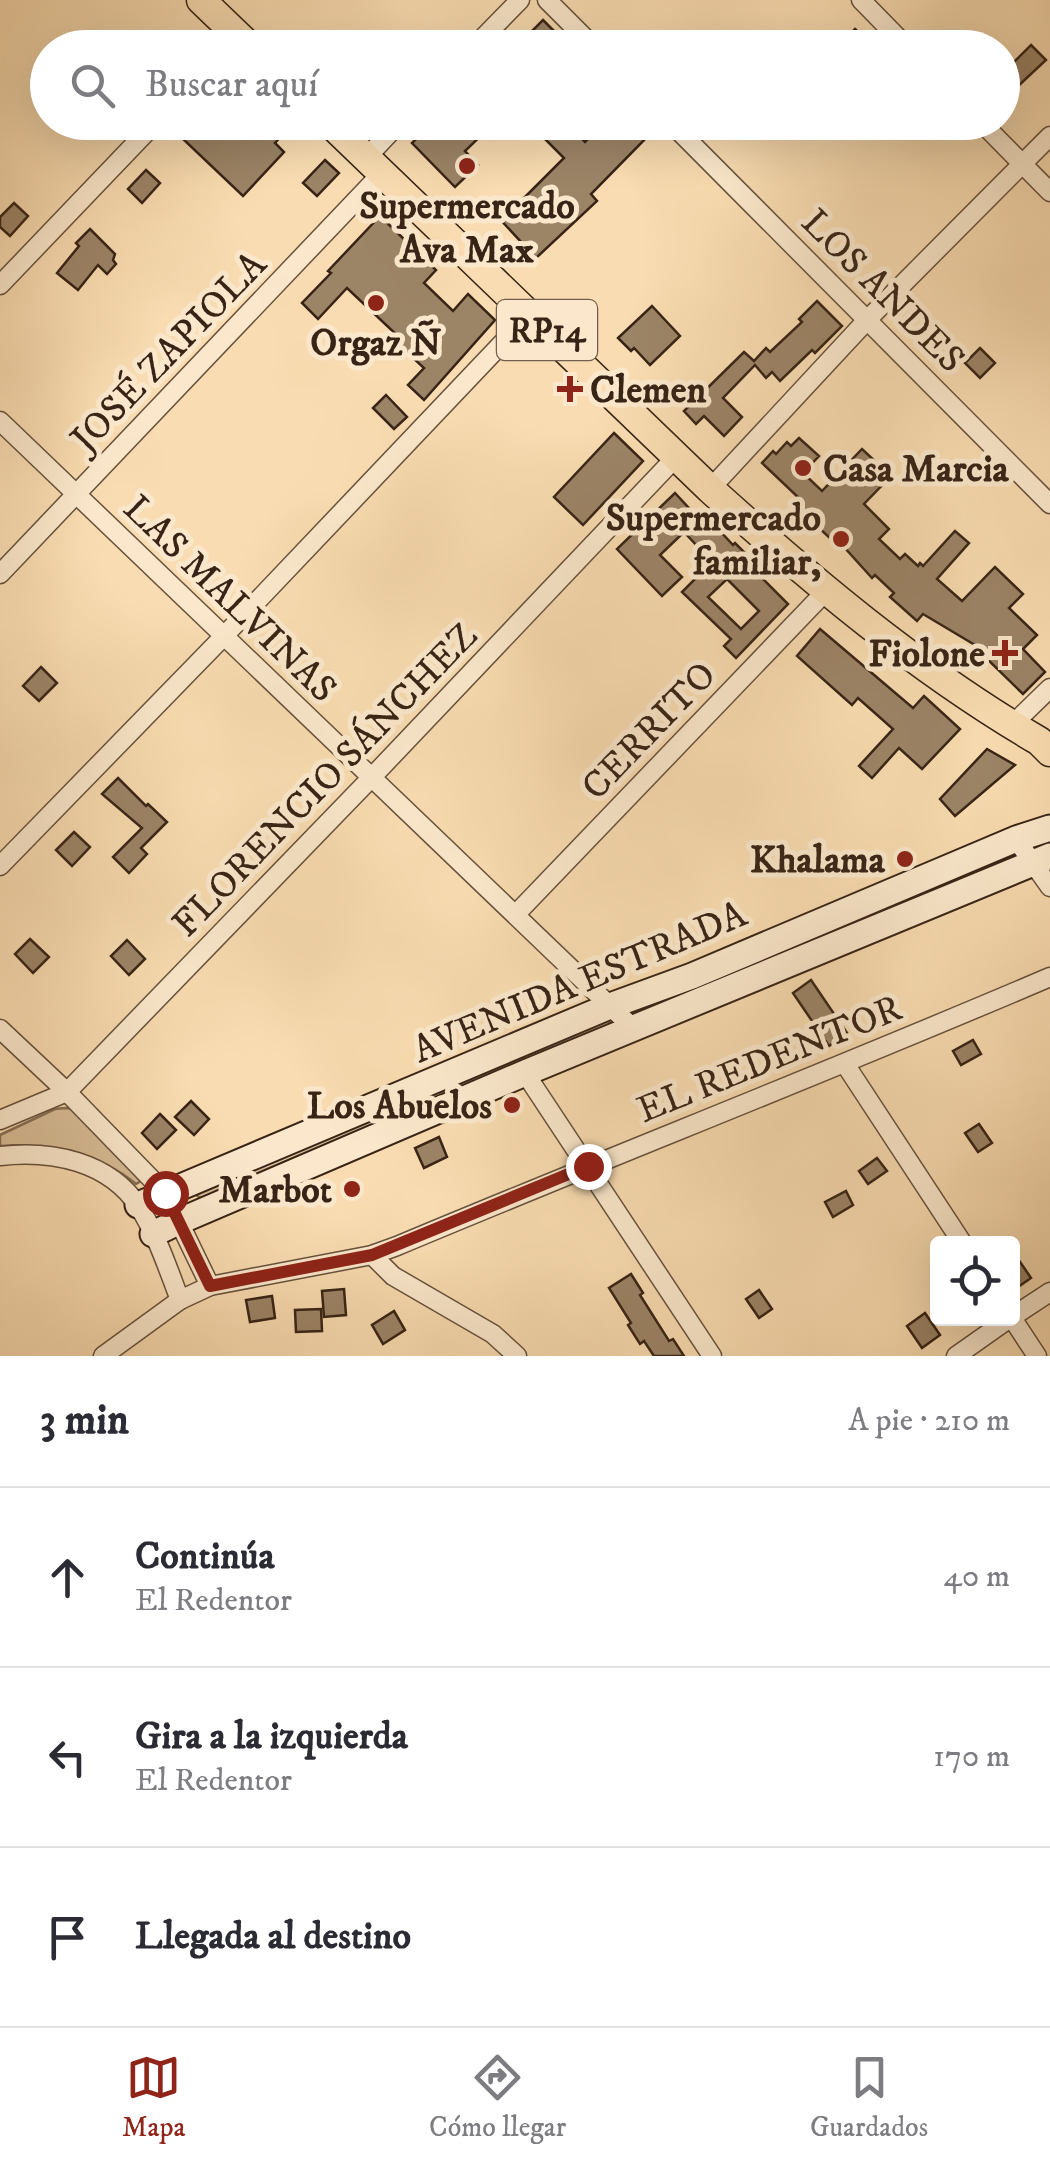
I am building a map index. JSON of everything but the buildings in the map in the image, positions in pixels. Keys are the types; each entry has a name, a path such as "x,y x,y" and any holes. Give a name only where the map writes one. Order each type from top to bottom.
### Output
{"main road":[{"path":"201,0 227,30"},
{"name":"RP14","path":"348,140 710,489 916,660 1046,746"},
{"name":"AVENIDA ESTRADA","path":"138,1205 610,1006 1050,828"},
{"name":"AVENIDA ESTRADA","path":"153,1234 525,1073 1042,860"},
{"path":"440,1079 453,1105"}],"street":[{"path":"491,30 520,0"},
{"path":"547,0 577,30"},
{"path":"861,0 890,30"},
{"path":"710,489 868,319 1050,136"},
{"path":"0,285 139,140"},
{"name":"JOSÉ ZAPIOLA","path":"0,574 374,165 389,140"},
{"name":"LOS ANDES","path":"688,140 1050,504"},
{"path":"999,140 1050,192"},
{"path":"0,866 530,314"},
{"name":"LAS MALVINAS","path":"0,421 634,1029"},
{"name":"FLORENCIO SÁNCHEZ","path":"0,1120 67,1092 677,456"},
{"name":"CERRITO","path":"516,914 828,590"},
{"path":"1012,726 1050,688"},
{"path":"1016,839 1042,860 1050,887"},
{"path":"692,976 704,1000"},
{"name":"EL REDENTOR","path":"102,1356 180,1300 210,1286 372,1255 846,1064 1050,977"},
{"path":"0,1029 165,1193 210,1286"},
{"path":"846,1064 958,1236"},
{"path":"525,1073 712,1356"},
{"path":"0,1156 50,1155 96,1168 115,1180 138,1205 180,1300"},
{"path":"372,1255 393,1276 493,1334 518,1356"},
{"path":"1020,1313 1050,1292"},
{"path":"956,1356 1000,1326"},
{"path":"1017,1326 1037,1356"}],"shaded area":[{"path":"1006,856 1005,864 707,988 706,983"},
{"path":"608,1017 610,1025 455,1091 453,1085"},
{"path":"442,1089 446,1098 203,1200 195,1194"},
{"path":"65,1108 75,1109 141,1181 136,1184 105,1165 72,1152 0,1146 0,1135"}],"place":[{"name":"Supermercado Ava Max","path":"467,166"},
{"name":"Orgaz Ñ","path":"376,303"},
{"name":"Clemen","path":"570,389"},
{"name":"Casa Marcia","path":"803,468"},
{"name":"Supermercado familiar,","path":"841,539"},
{"name":"Fiolone","path":"1005,653"},
{"name":"Khalama","path":"905,859"},
{"name":"Los Abuelos","path":"512,1105"},
{"name":"Marbot","path":"352,1189"}],"route":[{"path":"165,1193 210,1286 372,1255 588,1166"}]}
